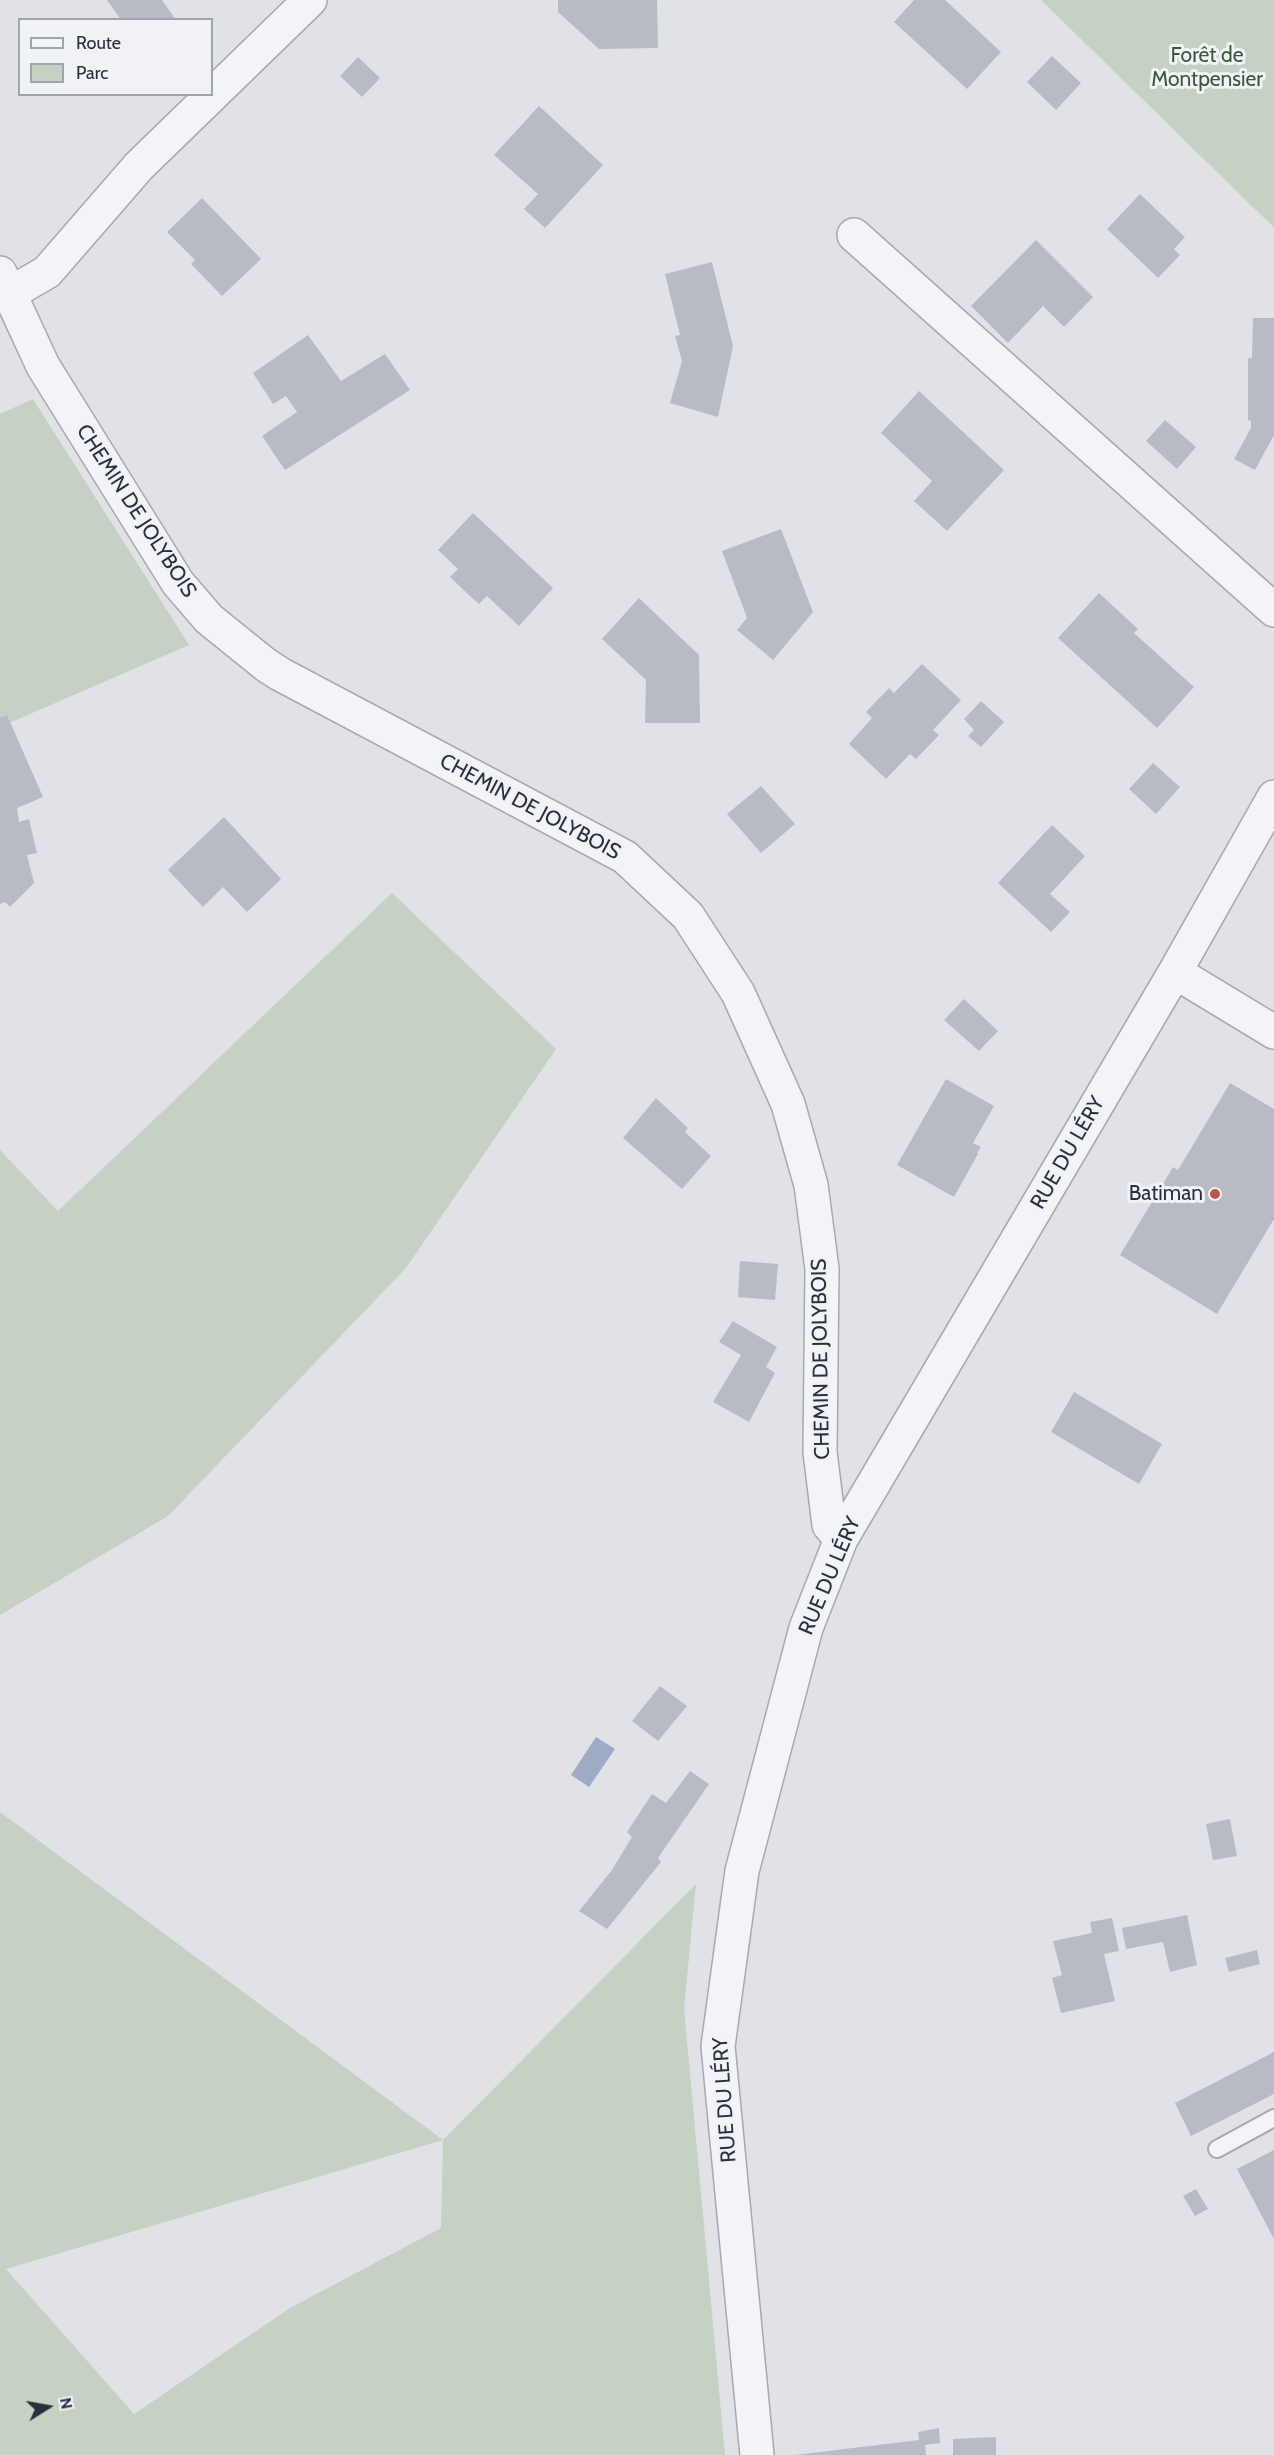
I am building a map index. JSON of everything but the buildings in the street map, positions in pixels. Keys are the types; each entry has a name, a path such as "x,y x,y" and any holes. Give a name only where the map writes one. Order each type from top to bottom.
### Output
{"street":[{"path":"213,94 309,0"},
{"path":"4,283 47,272 139,166 211,96"},
{"path":"854,235 1274,610"},
{"name":"CHEMIN DE JOLYBOIS","path":"4,283 49,376 178,583 209,619 280,674 625,856 688,916 738,993 788,1104 811,1185 822,1269 820,1452 829,1525 841,1539"},
{"name":"RUE DU LÉRY","path":"757,2455 718,2046 742,1871 806,1628 841,1539 1175,972 1274,797"},
{"path":"1175,972 1274,1032"}],"lane":[{"path":"1217,2149 1274,2118"}],"green space":[{"name":"Forêt de Montpensier","path":"1041,0 1274,0 1274,227 1261,215"},
{"path":"33,399 189,645 0,727 0,414"},
{"path":"392,893 556,1049 406,1268 168,1516 0,1615 0,1150 58,1211"},
{"path":"0,1812 443,2140 696,1884 684,2008 725,2455 0,2455","holes":["443,2140 441,2228 290,2308 134,2414 6,2269"]}],"water":[{"path":"596,1737 615,1749 589,1787 571,1775"}],"place":[{"name":"Batiman","path":"1215,1194"}]}
